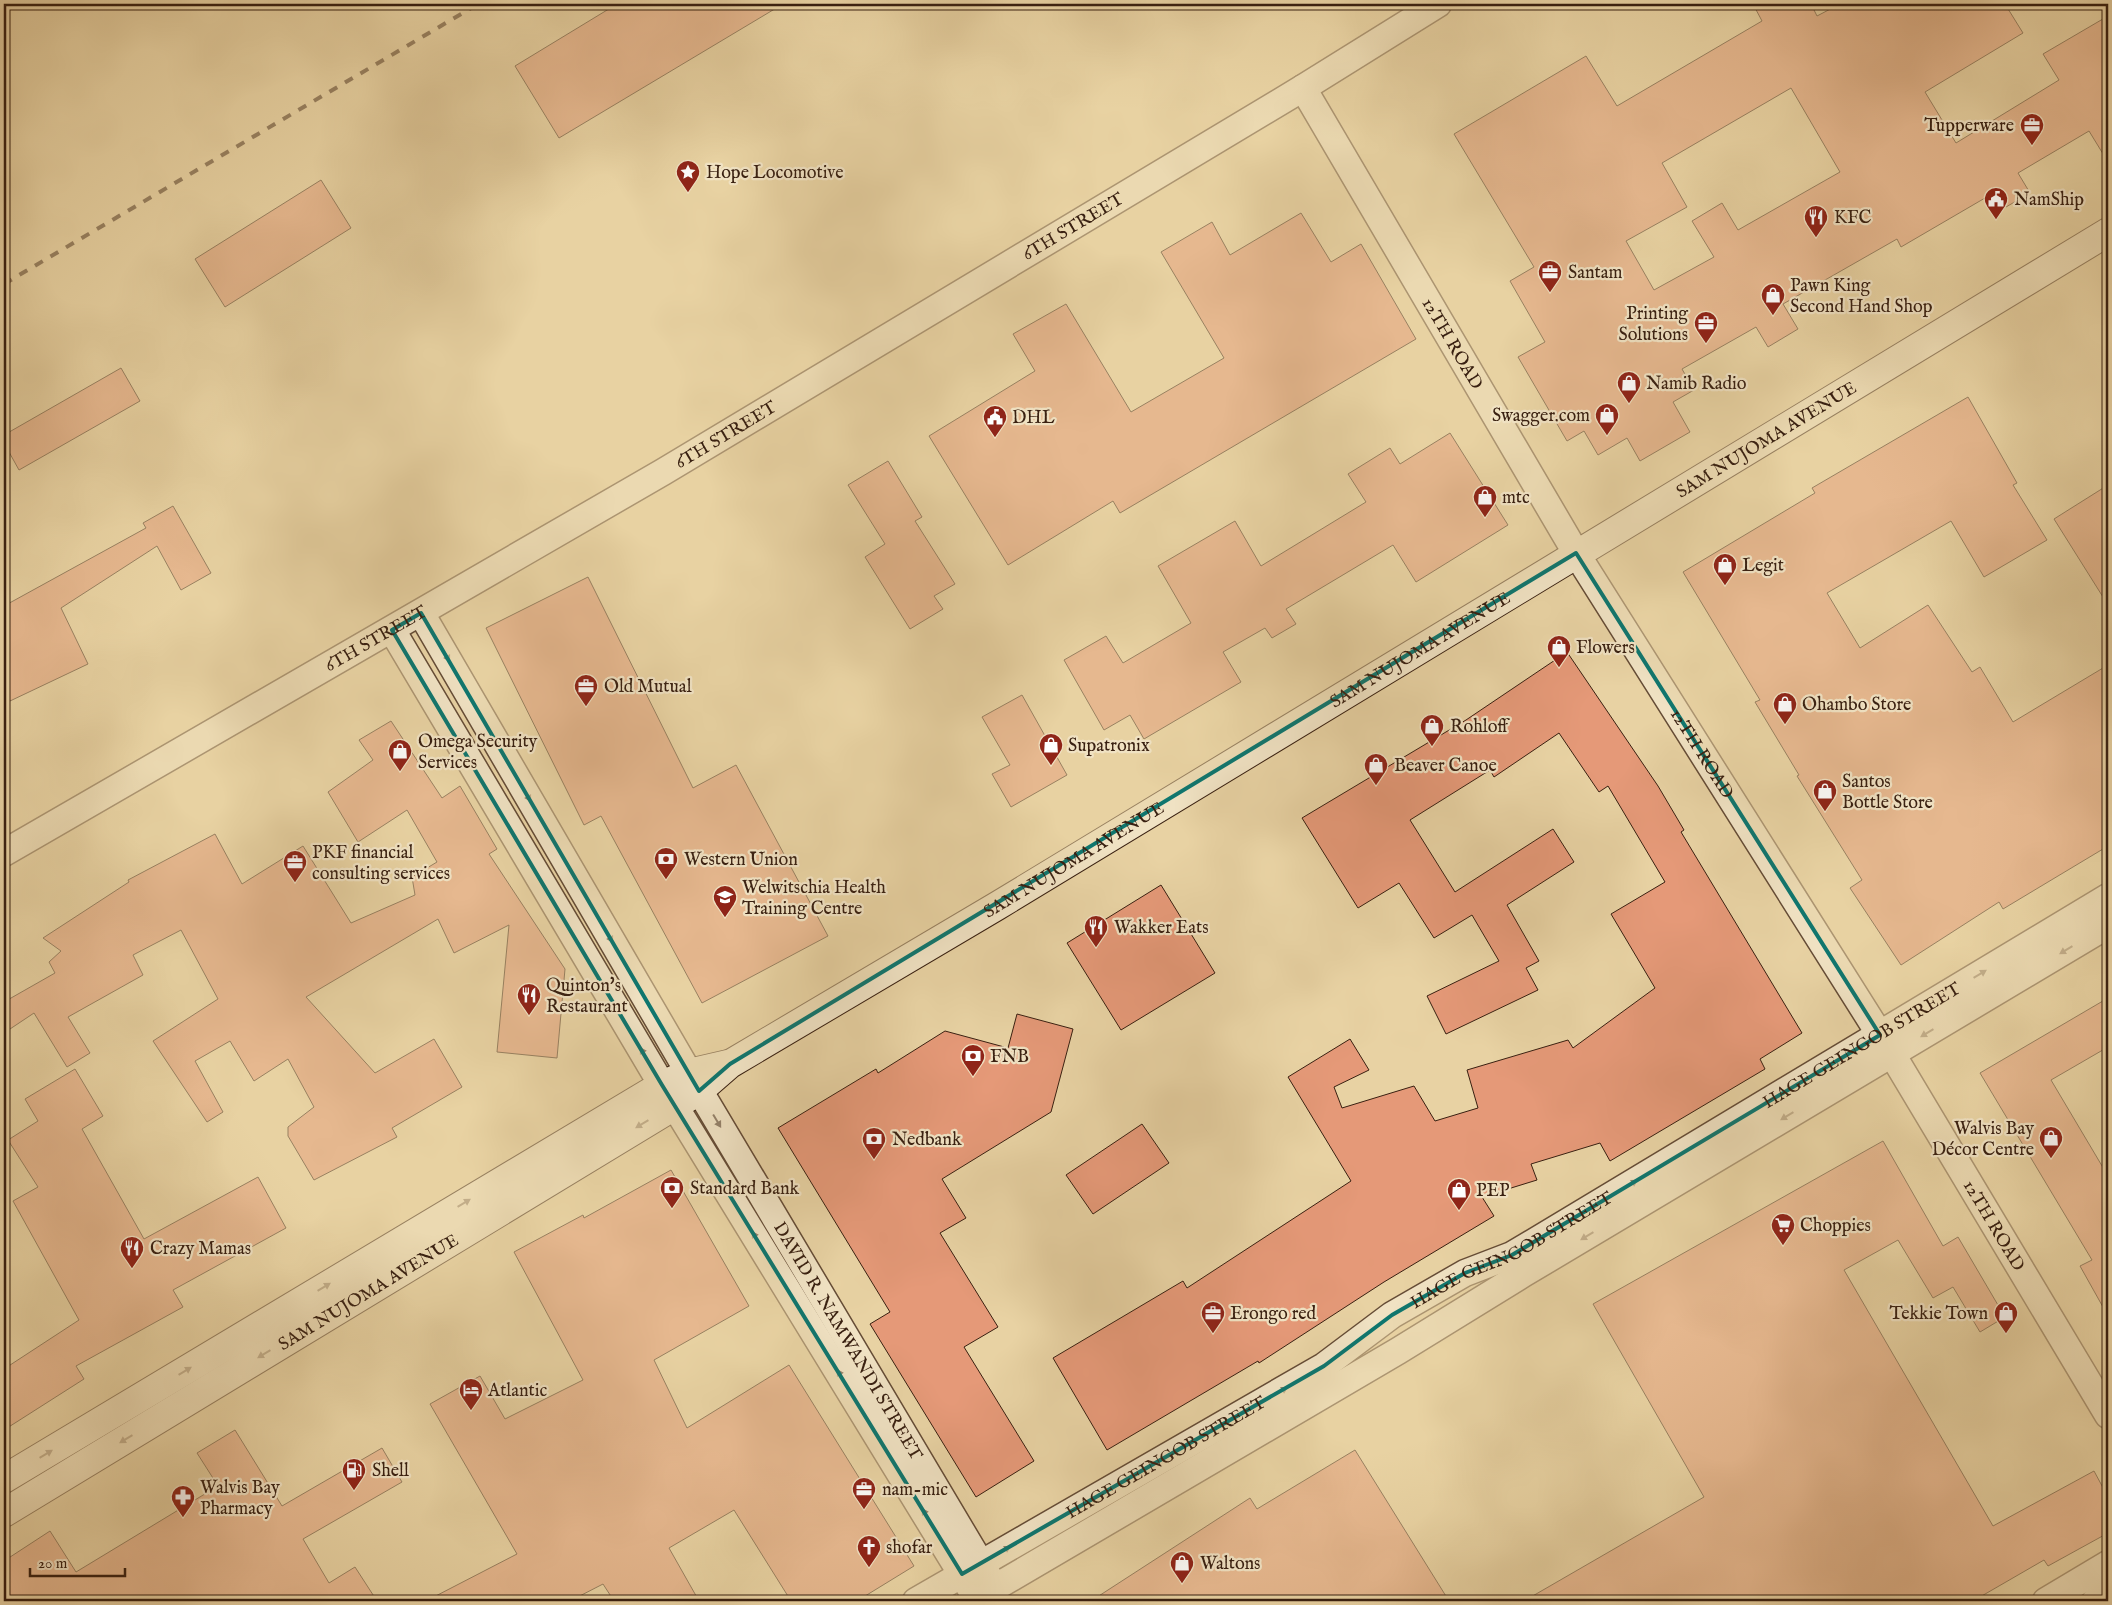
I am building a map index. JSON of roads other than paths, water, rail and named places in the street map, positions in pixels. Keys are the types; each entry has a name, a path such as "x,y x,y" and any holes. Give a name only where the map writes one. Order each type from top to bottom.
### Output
{"main road":[{"name":"SAM NUJOMA AVENUE","path":"4,1479 668,1094 730,1064 997,906 2108,232"},
{"name":"SAM NUJOMA AVENUE","path":"4,1513 668,1094"}],"street":[{"name":"6TH STREET","path":"4,853 663,472 1303,88 1438,4"},
{"name":"12TH ROAD","path":"1303,88 1576,554 1886,1044 2108,1415"},
{"name":"DAVID R. NAMWANDI STREET","path":"421,612 694,1082 971,1569 985,1598"},
{"name":"DAVID R. NAMWANDI STREET","path":"392,630 668,1094 971,1569"},
{"name":"HAGE GEINGOB STREET","path":"985,1598 1398,1351 1886,1044 2108,897"},
{"name":"HAGE GEINGOB STREET","path":"916,1601 1324,1366 1392,1316 1465,1272 1512,1256 1886,1044 2108,926"},
{"path":"2046,1601 2108,1564"},
{"path":"2095,1601 2108,1593"}],"railway":[{"path":"4,284 478,4"}],"place":[{"name":"Tupperware","path":"2032,146"},
{"name":"Hope Locomotive","path":"688,193"},
{"name":"NamShip","path":"1996,220"},
{"name":"KFC","path":"1816,238"},
{"name":"Santam","path":"1550,293"},
{"name":"Pawn King Second Hand Shop","path":"1773,316"},
{"name":"Printing Solutions","path":"1706,344"},
{"name":"Namib Radio","path":"1629,404"},
{"name":"Swagger.com","path":"1607,436"},
{"name":"DHL","path":"995,438"},
{"name":"mtc","path":"1485,518"},
{"name":"Legit","path":"1725,586"},
{"name":"Flowers","path":"1559,668"},
{"name":"Old Mutual","path":"586,707"},
{"name":"Ohambo Store","path":"1785,725"},
{"name":"Rohloff","path":"1432,747"},
{"name":"Supatronix","path":"1051,766"},
{"name":"Omega Security Services","path":"400,772"},
{"name":"Beaver Canoe","path":"1376,786"},
{"name":"Santos Bottle Store","path":"1825,812"},
{"name":"Western Union","path":"666,880"},
{"name":"PKF financial consulting services","path":"295,883"},
{"name":"Welwitschia Health Training Centre","path":"725,918"},
{"name":"Wakker Eats","path":"1096,948"},
{"name":"Quinton's Restaurant","path":"529,1016"},
{"name":"FNB","path":"973,1077"},
{"name":"Walvis Bay Décor Centre","path":"2051,1159"},
{"name":"Nedbank","path":"874,1160"},
{"name":"Standard Bank","path":"672,1209"},
{"name":"PEP","path":"1459,1211"},
{"name":"Choppies","path":"1783,1246"},
{"name":"Crazy Mamas","path":"132,1269"},
{"name":"Erongo red","path":"1213,1334"},
{"name":"Tekkie Town","path":"2006,1334"},
{"name":"Atlantic","path":"471,1411"},
{"name":"Shell","path":"354,1491"},
{"name":"nam-mic","path":"864,1510"},
{"name":"Walvis Bay Pharmacy","path":"183,1518"},
{"name":"shofar","path":"869,1568"},
{"name":"Waltons","path":"1182,1584"}]}
